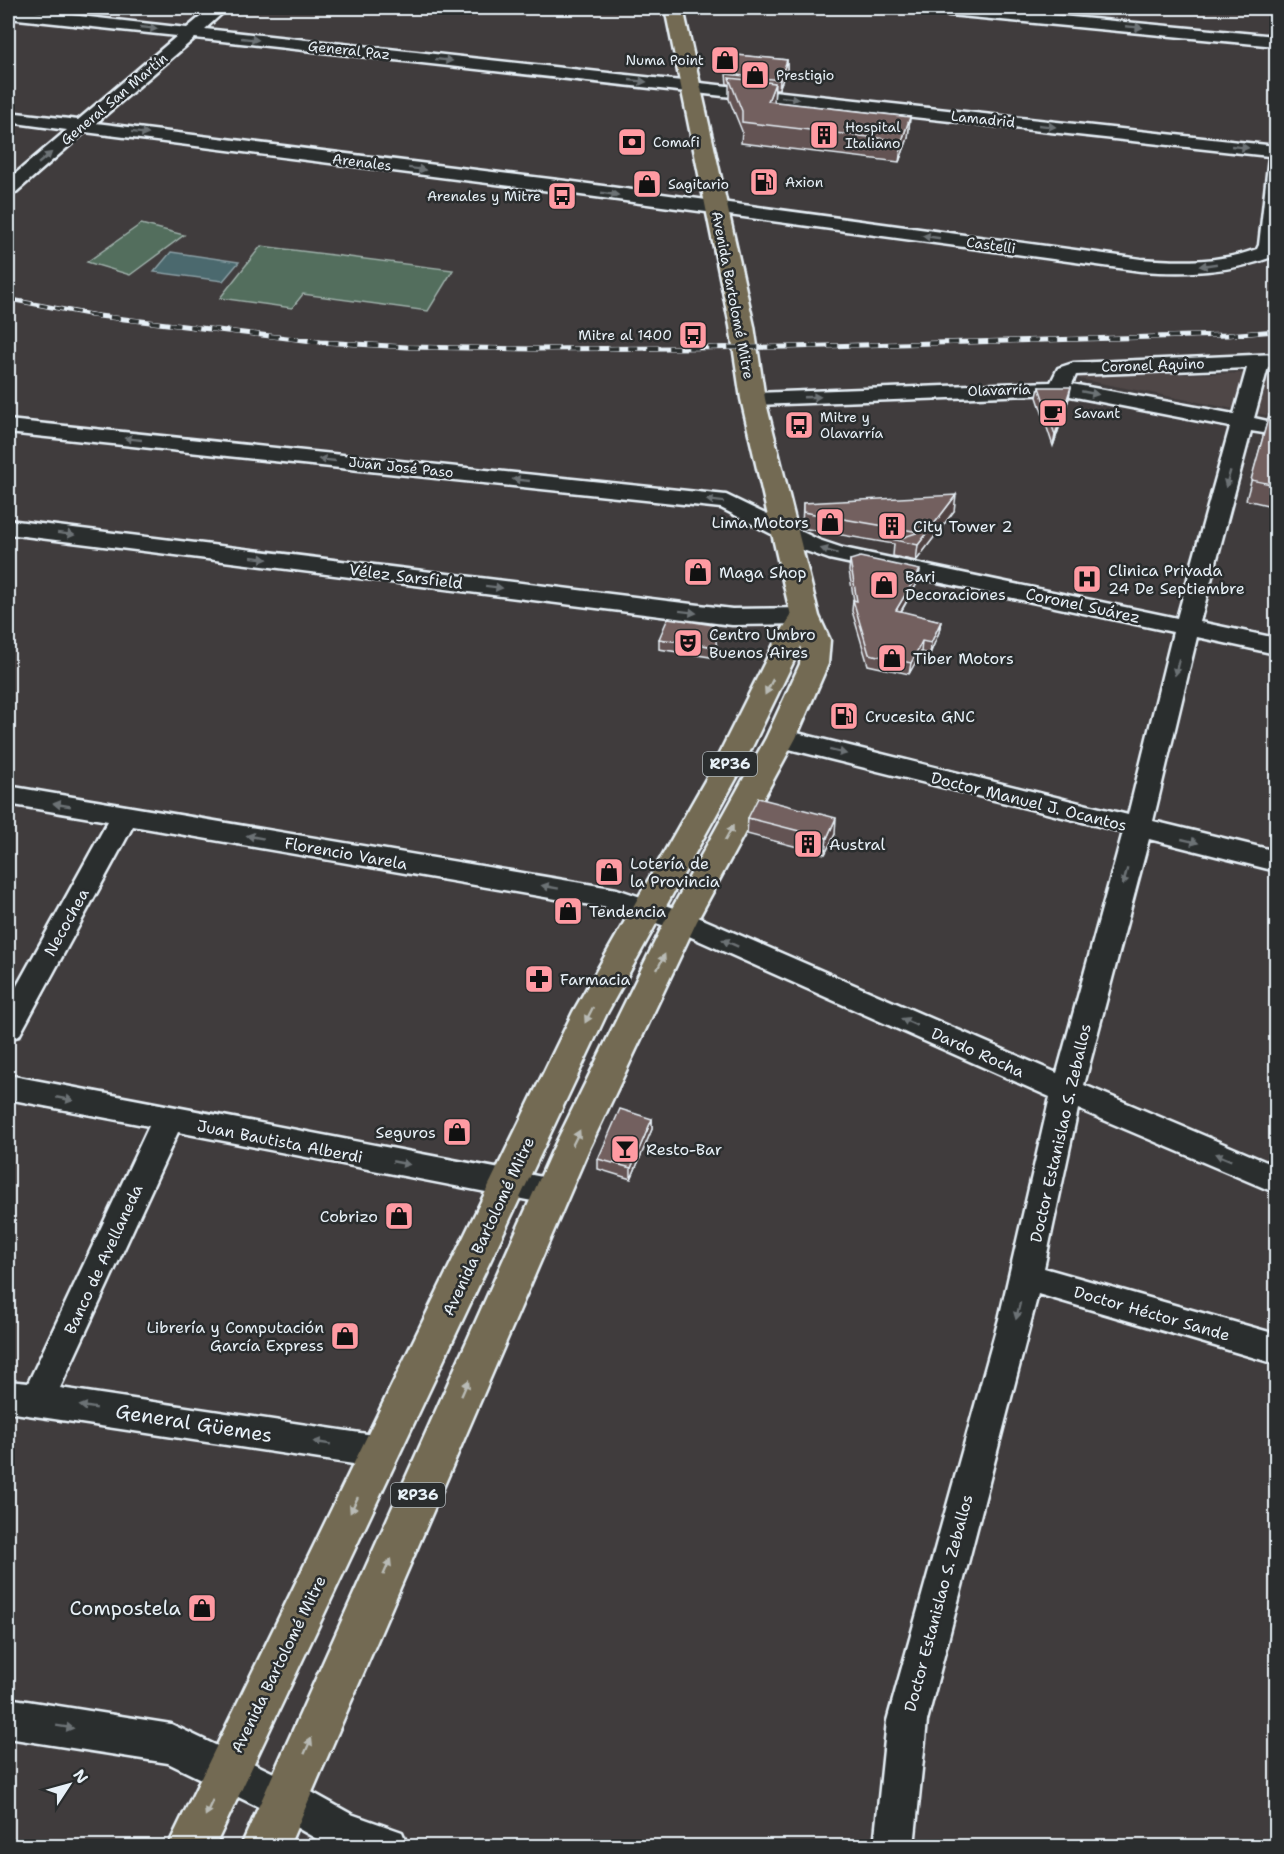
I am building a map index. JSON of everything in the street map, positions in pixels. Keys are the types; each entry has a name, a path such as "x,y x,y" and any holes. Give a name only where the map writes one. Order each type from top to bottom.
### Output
{"main road":[{"name":"Avenida Bartolomé Mitre","path":"265,1846 570,1151 681,921 781,738 814,664 816,640 805,616 753,399 742,326 674,8"},
{"name":"Avenida Bartolomé Mitre","path":"191,1846 591,1012 726,771 791,638 805,616"}],"street":[{"name":"General San Martín","path":"8,189 220,8"},
{"path":"929,8 1276,41"},
{"name":"General Paz","path":"8,13 690,87"},
{"name":"Lamadrid","path":"690,87 1276,151"},
{"name":"Arenales","path":"8,117 716,208"},
{"name":"Castelli","path":"716,208 1141,265 1196,267 1254,258 1265,253 1269,245 1276,158"},
{"name":"Coronel Aquino","path":"1060,388 1065,372 1073,369 1268,361"},
{"name":"Doctor Estanislao S. Zeballos","path":"894,1846 907,1721 1027,1277 1067,1091 1138,828 1187,627 1244,423 1268,361"},
{"name":"Olavarría","path":"753,399 1060,388 1276,429"},
{"name":"Juan José Paso","path":"8,426 719,501 735,506 786,533"},
{"name":"Vélez Sarsfield","path":"8,527 732,617 805,616"},
{"name":"Coronel Suárez","path":"786,533 837,554 1276,646"},
{"name":"Doctor Manuel J. Ocantos","path":"781,738 1276,861"},
{"name":"Florencio Varela","path":"8,795 617,899 681,921"},
{"name":"Necochea","path":"8,1028 125,815"},
{"name":"Dardo Rocha","path":"681,921 1067,1091 1276,1180"},
{"name":"Juan Bautista Alberdi","path":"8,1087 553,1192"},
{"name":"Banco de Avellaneda","path":"23,1397 168,1119"},
{"name":"Doctor Héctor Sande","path":"1027,1277 1276,1349"},
{"name":"General Güemes","path":"23,1397 380,1452"},
{"path":"8,1718 171,1744 285,1799 344,1832 388,1846"}],"shaded area":[{"path":"1276,373 1276,417 1079,379 1080,375"}],"green space":[{"path":"141,224 184,235 130,275 87,262"},
{"path":"261,246 453,270 428,311 303,294 292,308 220,298"}],"water":[{"path":"171,252 239,262 223,281 154,272"}],"building":[{"path":"725,54 787,60 780,80 727,74"},
{"path":"729,78 775,83 768,101 910,117 902,141 742,122 742,111"},
{"name":"Savant","path":"1039,387 1071,387 1055,435"},
{"path":"1269,415 1276,416 1276,485 1251,480"},
{"path":"956,495 918,545 895,540 919,532 803,512 803,503"},
{"path":"860,557 920,570 896,610 941,621 931,643 922,641 911,663 869,654 853,600 857,601 850,560"},
{"path":"668,618 713,625 717,647 659,639"},
{"path":"758,798 836,818 827,838 748,818"},
{"name":"Resto-Bar","path":"620,1109 652,1119 631,1168 598,1159"}],"railway":[{"path":"8,299 97,316"},
{"path":"90,315 97,316"},
{"path":"97,316 321,342 407,347 535,349 790,347 1227,335 1276,331"}],"place":[{"name":"Numa Point","path":"725,60"},
{"name":"Prestigio","path":"755,75"},
{"name":"Hospital Italiano","path":"824,135"},
{"name":"Comafi","path":"632,142"},
{"name":"Axion","path":"764,182"},
{"name":"Sagitario","path":"647,184"},
{"name":"Arenales y Mitre","path":"562,196"},
{"name":"Mitre al 1400","path":"693,335"},
{"name":"Savant","path":"1053,413"},
{"name":"Mitre y Olavarría","path":"799,425"},
{"name":"Lima Motors","path":"830,522"},
{"name":"City Tower 2","path":"892,526"},
{"name":"Maga Shop","path":"698,572"},
{"name":"Clinica Privada 24 De Septiembre","path":"1087,579"},
{"name":"Bari Decoraciones","path":"884,585"},
{"name":"Centro Umbro Buenos Aires","path":"688,643"},
{"name":"Tiber Motors","path":"892,658"},
{"name":"Crucesita GNC","path":"844,716"},
{"name":"Austral","path":"808,844"},
{"name":"Lotería de la Provincia","path":"609,872"},
{"name":"Tendencia","path":"568,911"},
{"name":"Farmacia","path":"539,979"},
{"name":"Seguros","path":"457,1132"},
{"name":"Resto-Bar","path":"625,1149"},
{"name":"Cobrizo","path":"399,1216"},
{"name":"Librería y Computación García Express","path":"345,1336"},
{"name":"Compostela","path":"202,1608"}]}
